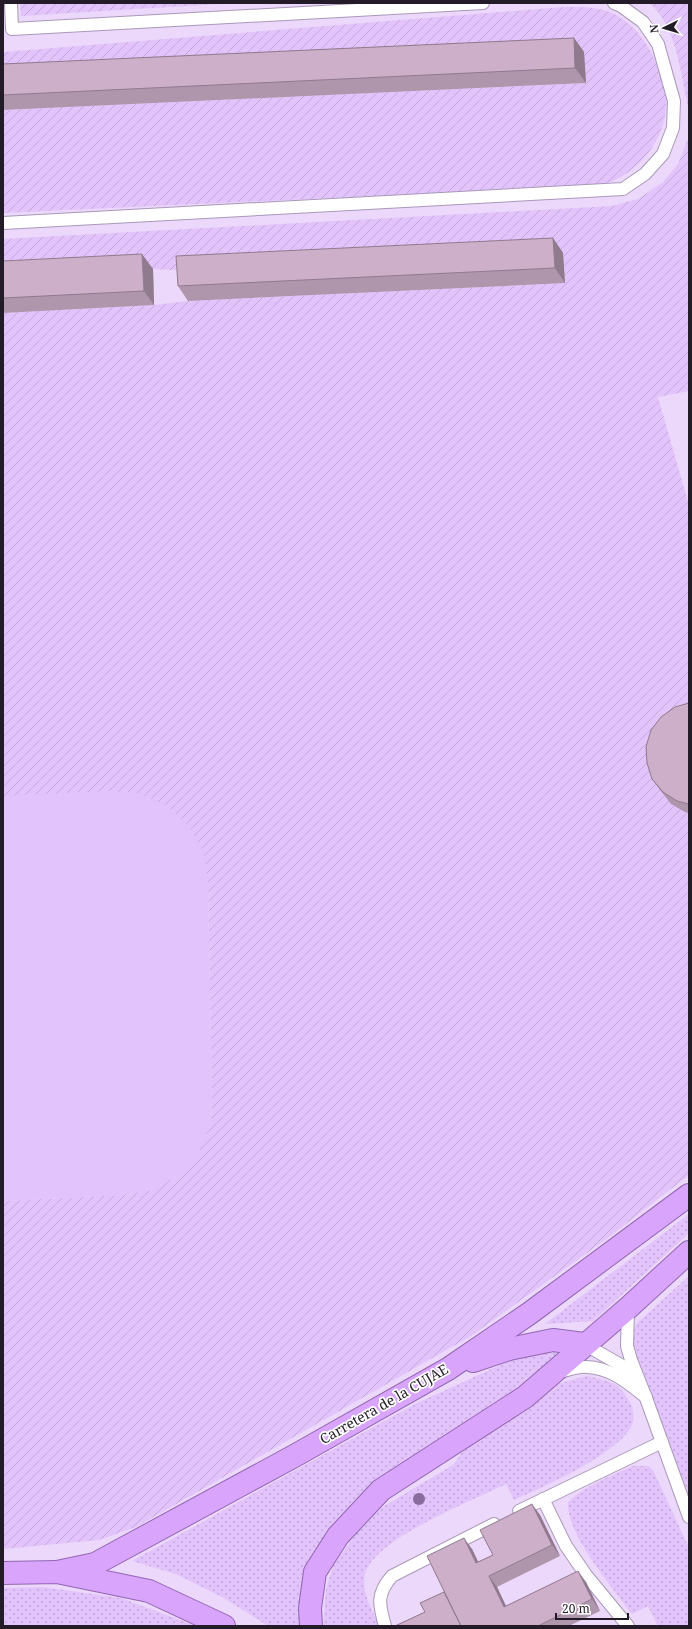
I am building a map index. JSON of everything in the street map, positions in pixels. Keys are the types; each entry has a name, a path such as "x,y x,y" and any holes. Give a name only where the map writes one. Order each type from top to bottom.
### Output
{"highway":[{"name":"Carretera de la CUJAE","path":"56,1572 95,1564 296,1455 448,1369 530,1313 689,1195"},
{"path":"311,1626 310,1608 315,1572 338,1536 381,1490 525,1397 584,1344 628,1308 689,1252"},
{"path":"448,1369 509,1349 553,1340 584,1344"},
{"path":"3,1574 56,1572 149,1591 224,1626"}],"lane":[{"path":"11,3 12,29 483,3"},
{"path":"3,222 622,189 645,174 663,154 673,128 674,101 658,44 643,22 621,6 614,3"},
{"path":"628,1308 627,1346 631,1360 689,1517"},
{"path":"584,1344 626,1368 646,1398"},
{"path":"552,1373 586,1366 603,1370 624,1380 646,1398"},
{"path":"385,1626 380,1608 380,1596 383,1586 392,1576 543,1499 662,1442"},
{"path":"543,1499 566,1546 586,1575 628,1626"},
{"path":"573,1582 586,1575"}],"shaded area":[{"path":"20,3 235,3 21,16"},
{"path":"649,3 689,3 689,111 672,38 666,24"},
{"path":"564,7 585,7 605,10 625,21 638,33 648,47 656,63 665,88 666,107 664,121 654,145 637,165 627,173 612,181 589,186 3,213 3,110 586,83 584,53 3,80 3,52"},
{"path":"689,118 689,391 658,397 689,505 689,1175 605,1240 471,1336 136,1527 99,1540 3,1549 3,1201 121,1195 152,1190 179,1175 211,1123 212,1092 208,884 3,797 3,313 154,305 188,301 565,283 563,253 187,271 153,269 3,277 3,239 612,206 638,199 663,182 678,164 688,139"},
{"path":"107,791 138,793 166,805 189,826 204,853 208,884 212,1092 211,1123 199,1152 179,1175 152,1190 121,1195 3,1201 3,796"},
{"path":"689,1214 689,1233 593,1321 545,1324"},
{"path":"689,1276 689,1495 655,1410 632,1346 632,1335 637,1323"},
{"path":"535,1349 563,1351 506,1397 349,1509 321,1541 306,1566 300,1600 300,1626 268,1626 224,1598 176,1574 132,1561 415,1404"},
{"path":"587,1376 614,1384 627,1396 631,1404 633,1422 626,1433 614,1445 599,1457 580,1468 514,1500 506,1484 449,1510 405,1534 386,1547 372,1561 365,1574 364,1581 366,1595 380,1626 323,1626 326,1589 334,1564 357,1533 381,1508 453,1465 466,1447 560,1383"},
{"path":"633,1466 648,1466 653,1470 689,1548 689,1626 658,1626 648,1606 632,1614 582,1545 569,1515 568,1502 575,1496 599,1481"},
{"path":"43,1587 121,1598 196,1626 3,1626 3,1588"}],"building":[{"path":"574,38 575,68 3,95 3,64"},
{"path":"553,238 555,268 178,286 176,256"},
{"path":"142,254 144,291 3,298 3,261"},
{"path":"689,703 689,804 677,801 663,792 652,779 647,763 646,747 651,730 661,717 675,707"},
{"path":"532,1504 552,1545 489,1576 504,1607 578,1571 592,1599 538,1626 461,1626 427,1556 464,1538 476,1563 493,1555 480,1530"},
{"path":"444,1592 461,1626 395,1626 425,1612 420,1603"}]}
